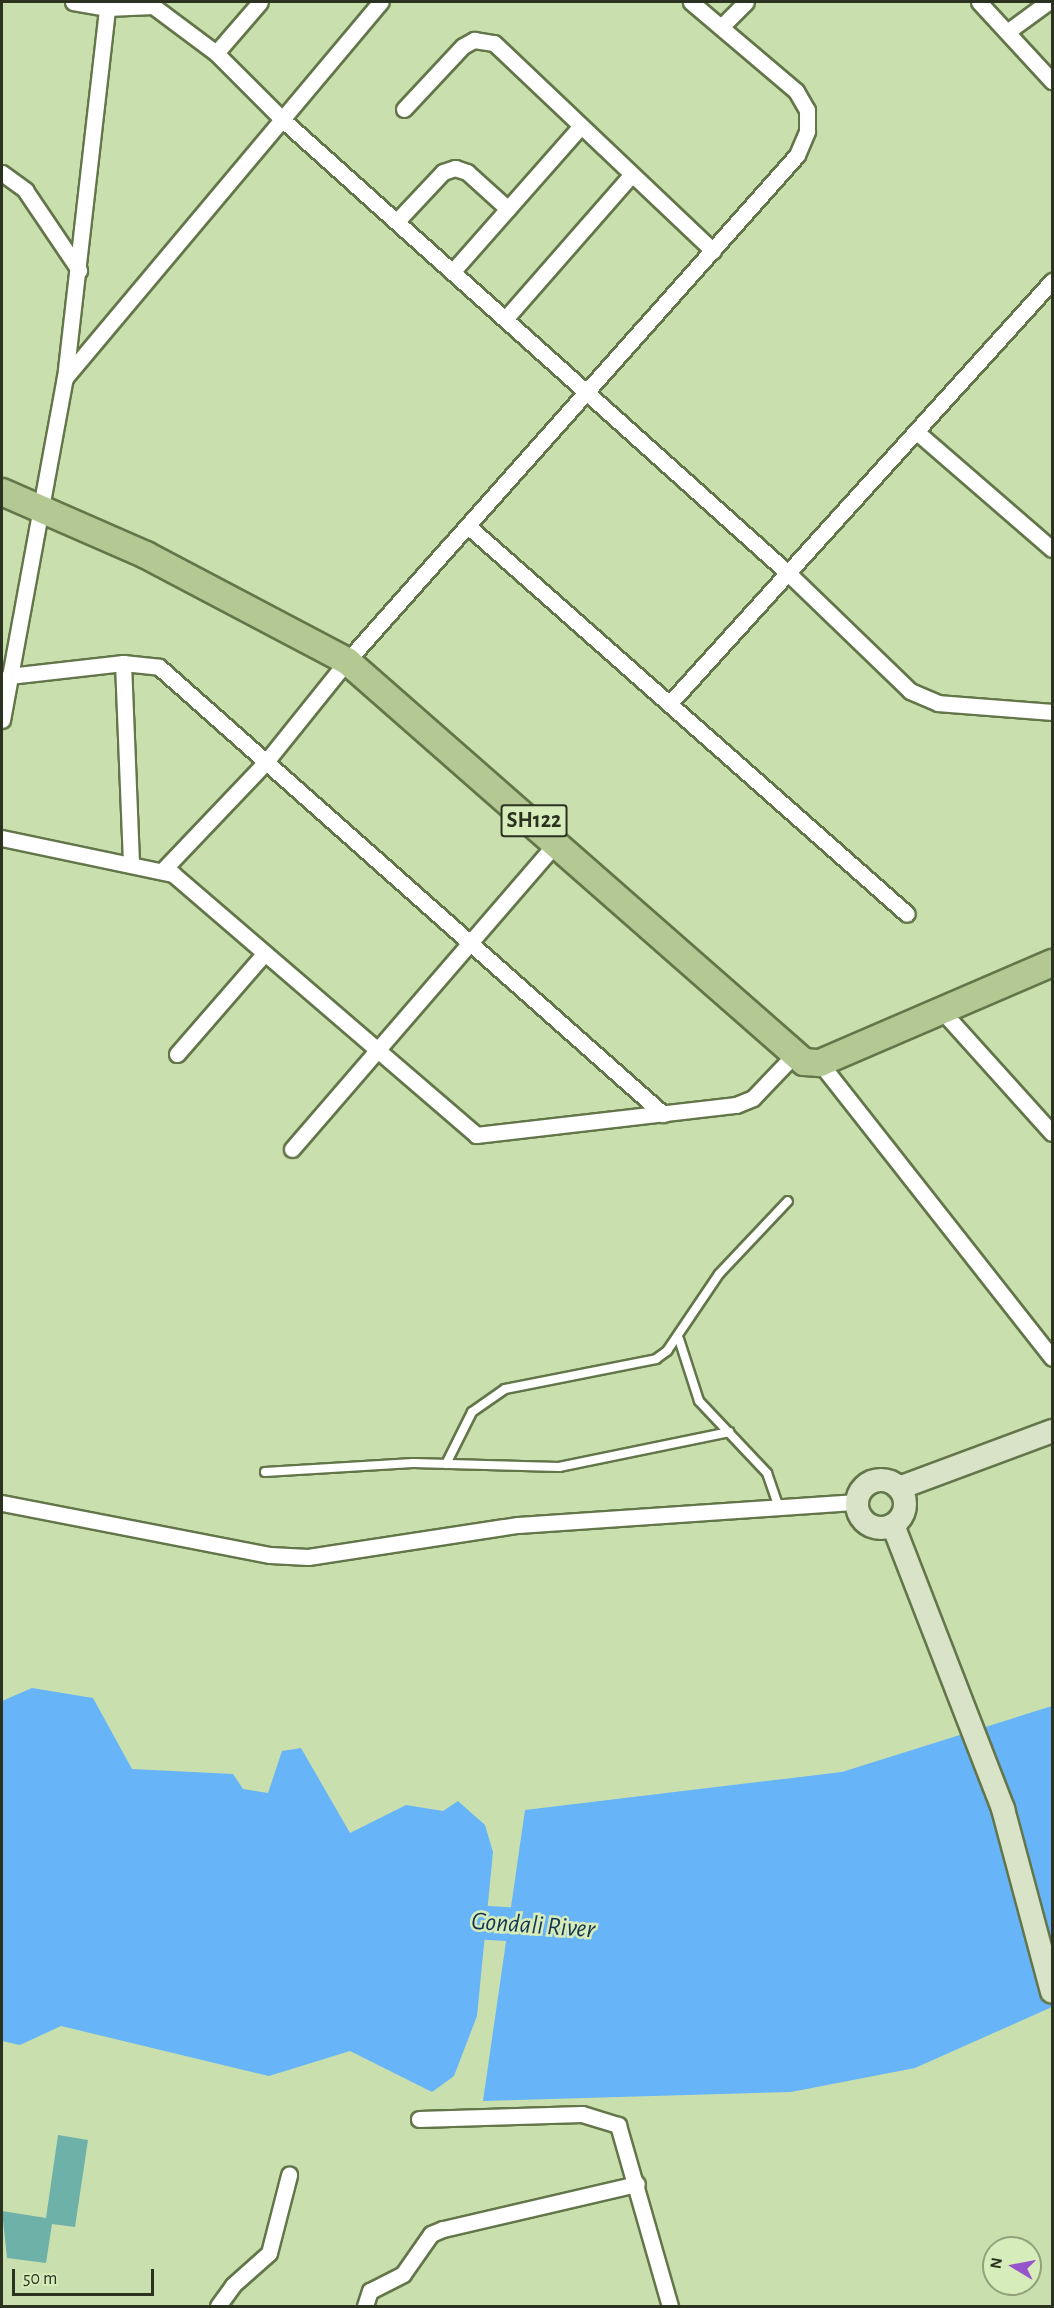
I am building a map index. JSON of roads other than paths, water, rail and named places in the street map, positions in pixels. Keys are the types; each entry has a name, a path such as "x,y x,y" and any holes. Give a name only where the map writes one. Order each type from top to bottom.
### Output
{"main road":[{"name":"SH122","path":"2,492 146,555 347,661 558,841 793,1056 820,1063"},
{"path":"820,1063 1053,963"}],"street":[{"path":"73,2 107,8 141,5 165,7 216,53 284,122 506,318 586,395 789,574 922,699 1053,712"},
{"path":"216,53 260,2"},
{"path":"65,378 284,122 380,2"},
{"path":"164,869 264,763 347,661 586,395 797,154 807,131 807,110 796,91 691,2"},
{"path":"721,27 746,2"},
{"path":"980,2 1053,81"},
{"path":"1007,32 1048,2"},
{"path":"2,720 37,507 65,378 107,8"},
{"path":"404,109 463,46 485,39 713,250"},
{"path":"453,271 581,126"},
{"path":"397,221 443,172 455,168 467,172 508,209"},
{"path":"2,173 25,190 79,270"},
{"path":"506,318 632,174"},
{"path":"669,704 918,433 1053,281"},
{"path":"918,433 1053,549"},
{"path":"469,526 907,914"},
{"path":"9,676 123,663 159,667 264,763 663,1114"},
{"path":"123,663 131,862"},
{"path":"2,838 164,869 375,1052 476,1136 663,1114 753,1098 793,1056"},
{"path":"292,1149 558,841"},
{"path":"177,1054 264,954"},
{"path":"942,1011 1047,1122 1053,1133"},
{"path":"820,1063 1053,1358"},
{"path":"899,1488 903,1512 893,1525 870,1526 860,1516 857,1502 863,1488 876,1481 899,1488 1053,1431"},
{"path":"2,1503 270,1555 308,1557 518,1525 857,1502"},
{"path":"893,1525 1014,1843 1053,1992"},
{"path":"419,2119 582,2114 609,2119 624,2137 670,2307"},
{"path":"218,2307 233,2285 269,2253 289,2175"},
{"path":"365,2307 370,2291 403,2274 431,2234 443,2229 637,2184"}],"lane":[{"path":"446,1464 472,1412 505,1389 656,1359 679,1340 719,1274 788,1201"},
{"path":"679,1340 699,1401 767,1473 779,1507"},
{"path":"265,1472 446,1464 560,1467 729,1432"}],"water":[{"path":"32,1688 93,1698 132,1769 233,1774 243,1789 268,1793 282,1751 301,1748 350,1833 406,1805 443,1811 458,1801 485,1825 493,1852 477,2016 454,2076 432,2092 350,2051 269,2076 61,2026 20,2045 2,2041 2,1701"},
{"path":"1052,1706 1052,2007 915,2068 791,2092 483,2101 525,1810 842,1772"}],"waterway":[{"name":"Gondali River","path":"438,1920 556,1927"}]}
